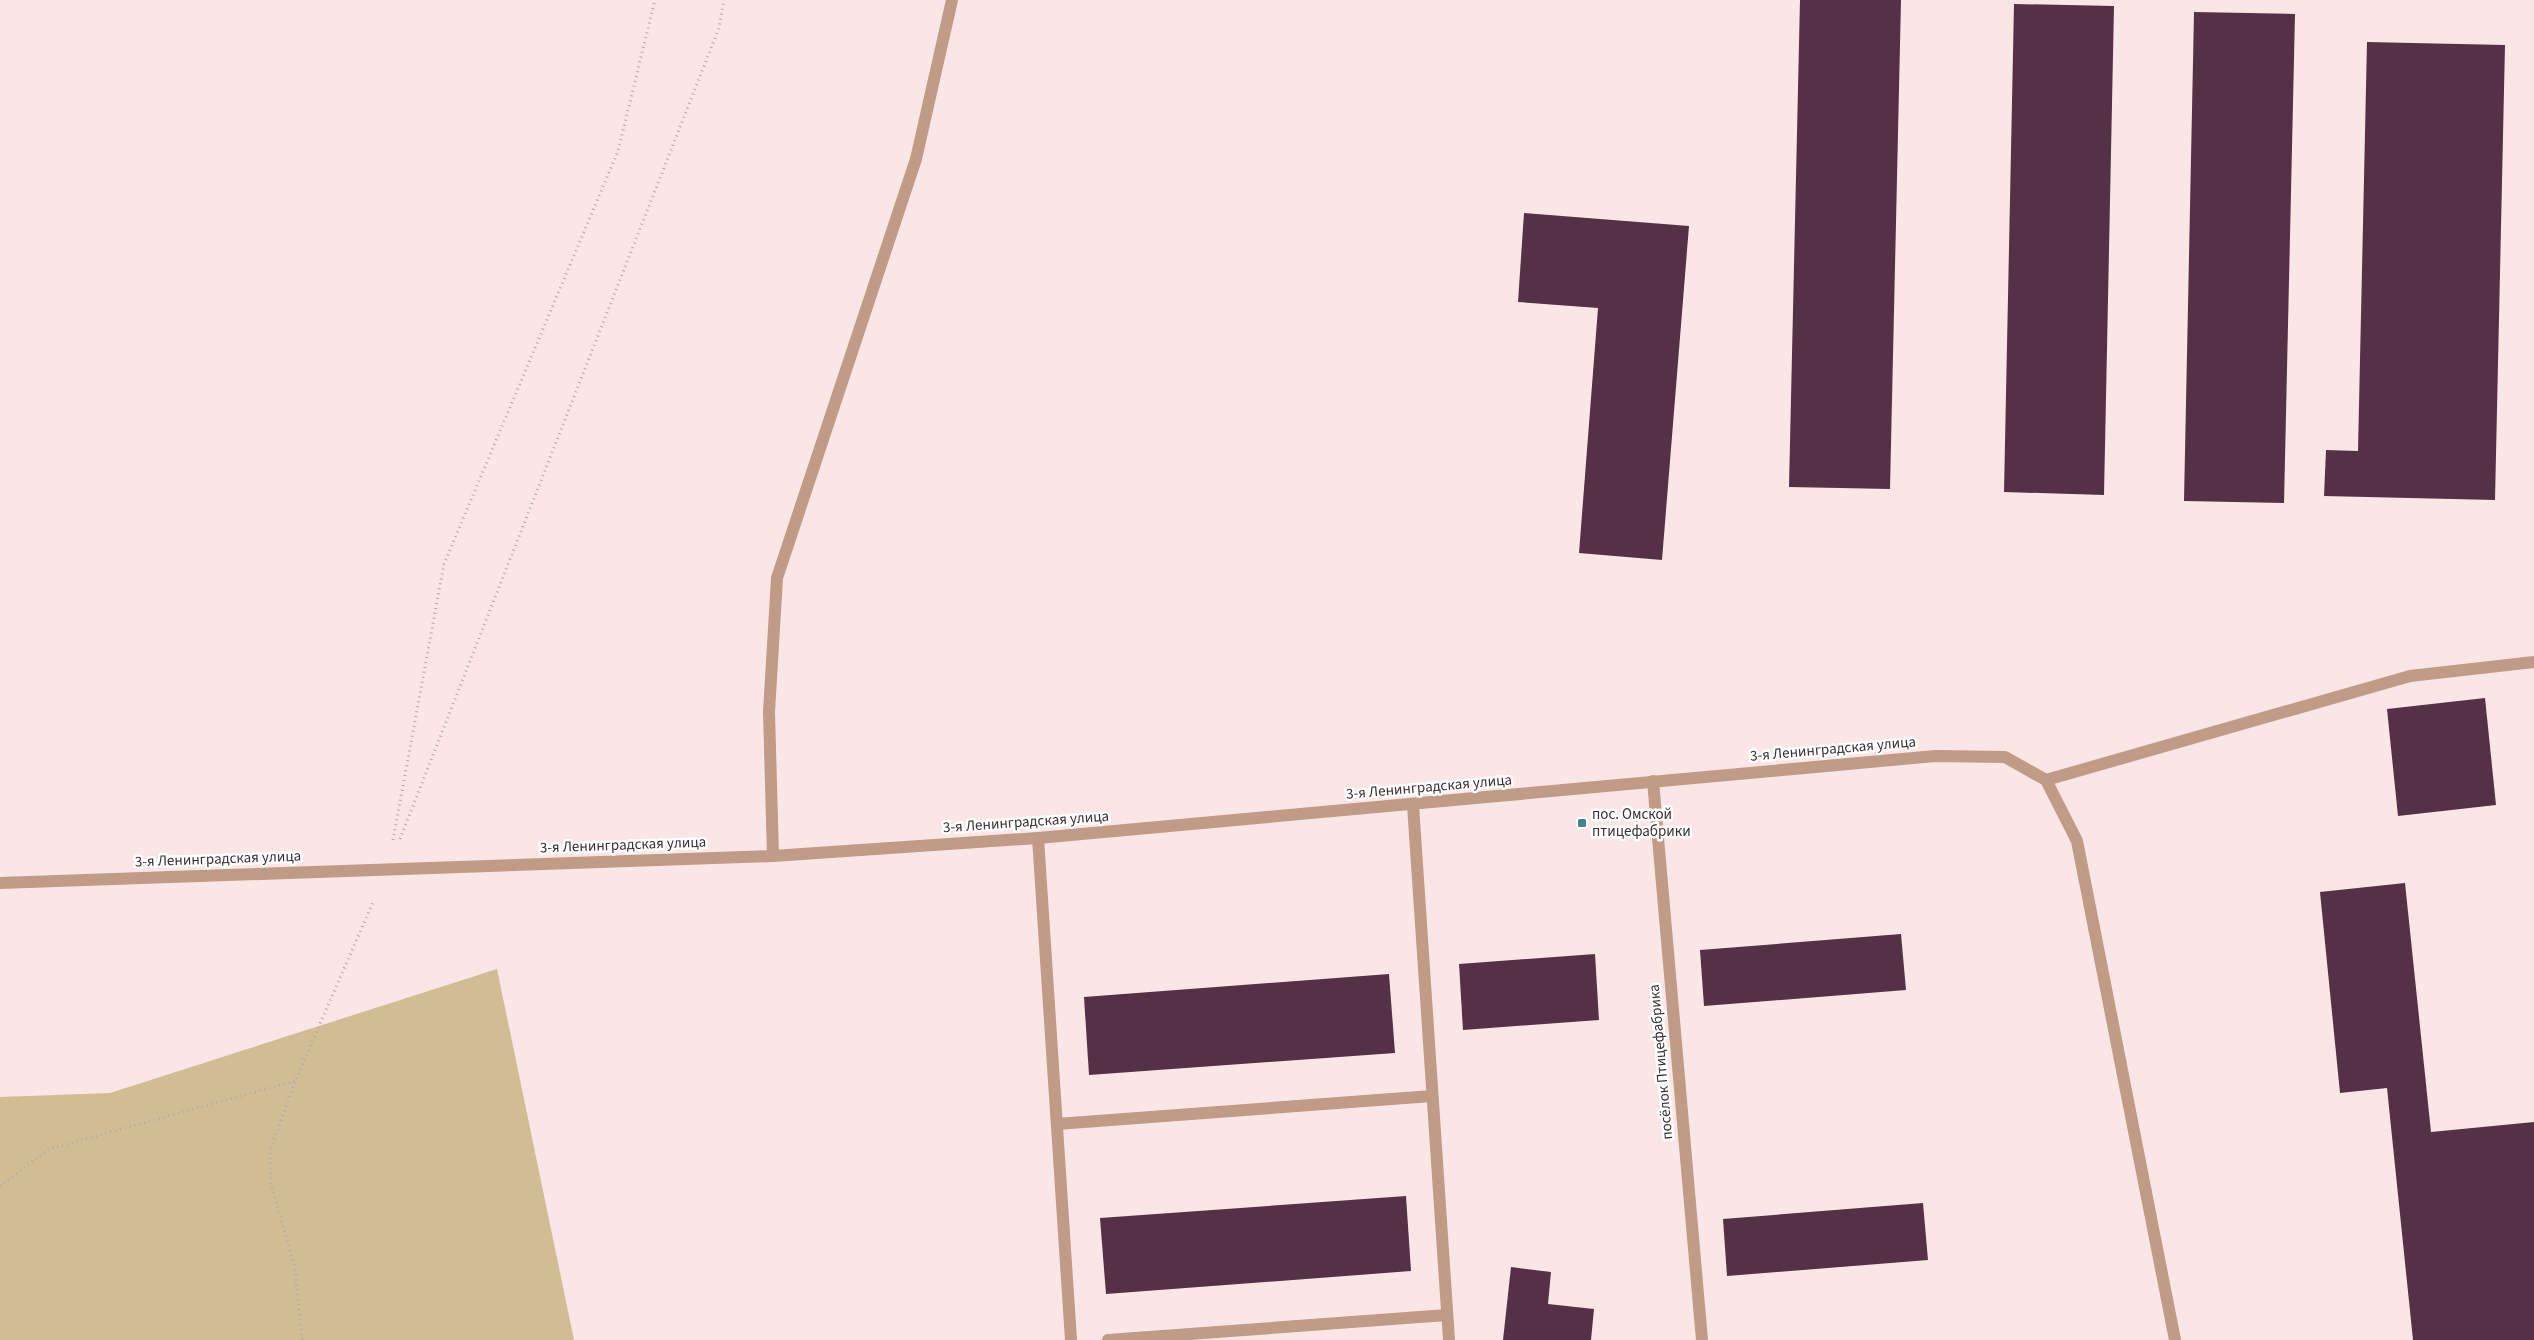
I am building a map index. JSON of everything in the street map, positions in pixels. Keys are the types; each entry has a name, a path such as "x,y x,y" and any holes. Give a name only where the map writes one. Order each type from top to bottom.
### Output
{"street":[{"path":"773,856 769,712 777,578 916,159 952,0"},
{"path":"2175,1340 2077,842 2046,780 2410,676 2534,662"},
{"name":"3-я Ленинградская улица","path":"0,883 773,856 1038,838 1935,756 2005,756 2046,780"},
{"name":"посёлок Птицефабрика","path":"1652,781 1702,1340"},
{"path":"1414,805 1449,1340"},
{"path":"1038,838 1071,1340"},
{"path":"1057,1124 1432,1096"},
{"path":"1108,1340 1447,1315"}],"path":[{"path":"388,869 444,564 618,151 655,0"},
{"path":"302,1340 295,1267 271,1185 270,1151 295,1081 388,869 719,28 724,0"},
{"path":"0,1186 49,1149 295,1081"}],"shaded area":[{"path":"497,969 574,1340 0,1340 0,1097 110,1093"}],"building":[{"path":"1800,0 1901,0 1890,489 1789,487"},
{"path":"2014,4 2114,6 2104,495 2004,492"},
{"path":"2194,12 2295,14 2284,503 2184,501"},
{"path":"2367,42 2505,45 2495,500 2324,496 2326,450 2358,451"},
{"path":"1524,213 1689,226 1662,560 1579,553 1598,308 1518,302"},
{"path":"2485,698 2496,805 2398,816 2387,709"},
{"path":"2405,883 2431,1132 2534,1122 2534,1340 2413,1340 2387,1088 2340,1093 2320,892"},
{"path":"1901,934 1906,990 1704,1006 1700,950"},
{"path":"1595,954 1599,1020 1463,1030 1459,964"},
{"path":"1389,974 1395,1053 1089,1075 1084,997"},
{"path":"1406,1196 1411,1271 1106,1294 1100,1218"},
{"path":"1923,1203 1928,1260 1727,1276 1723,1219"},
{"path":"1511,1267 1551,1272 1548,1304 1594,1309 1591,1340 1503,1340"}],"place":[{"name":"пос. Омской птицефабрики","path":"1582,823"}]}
